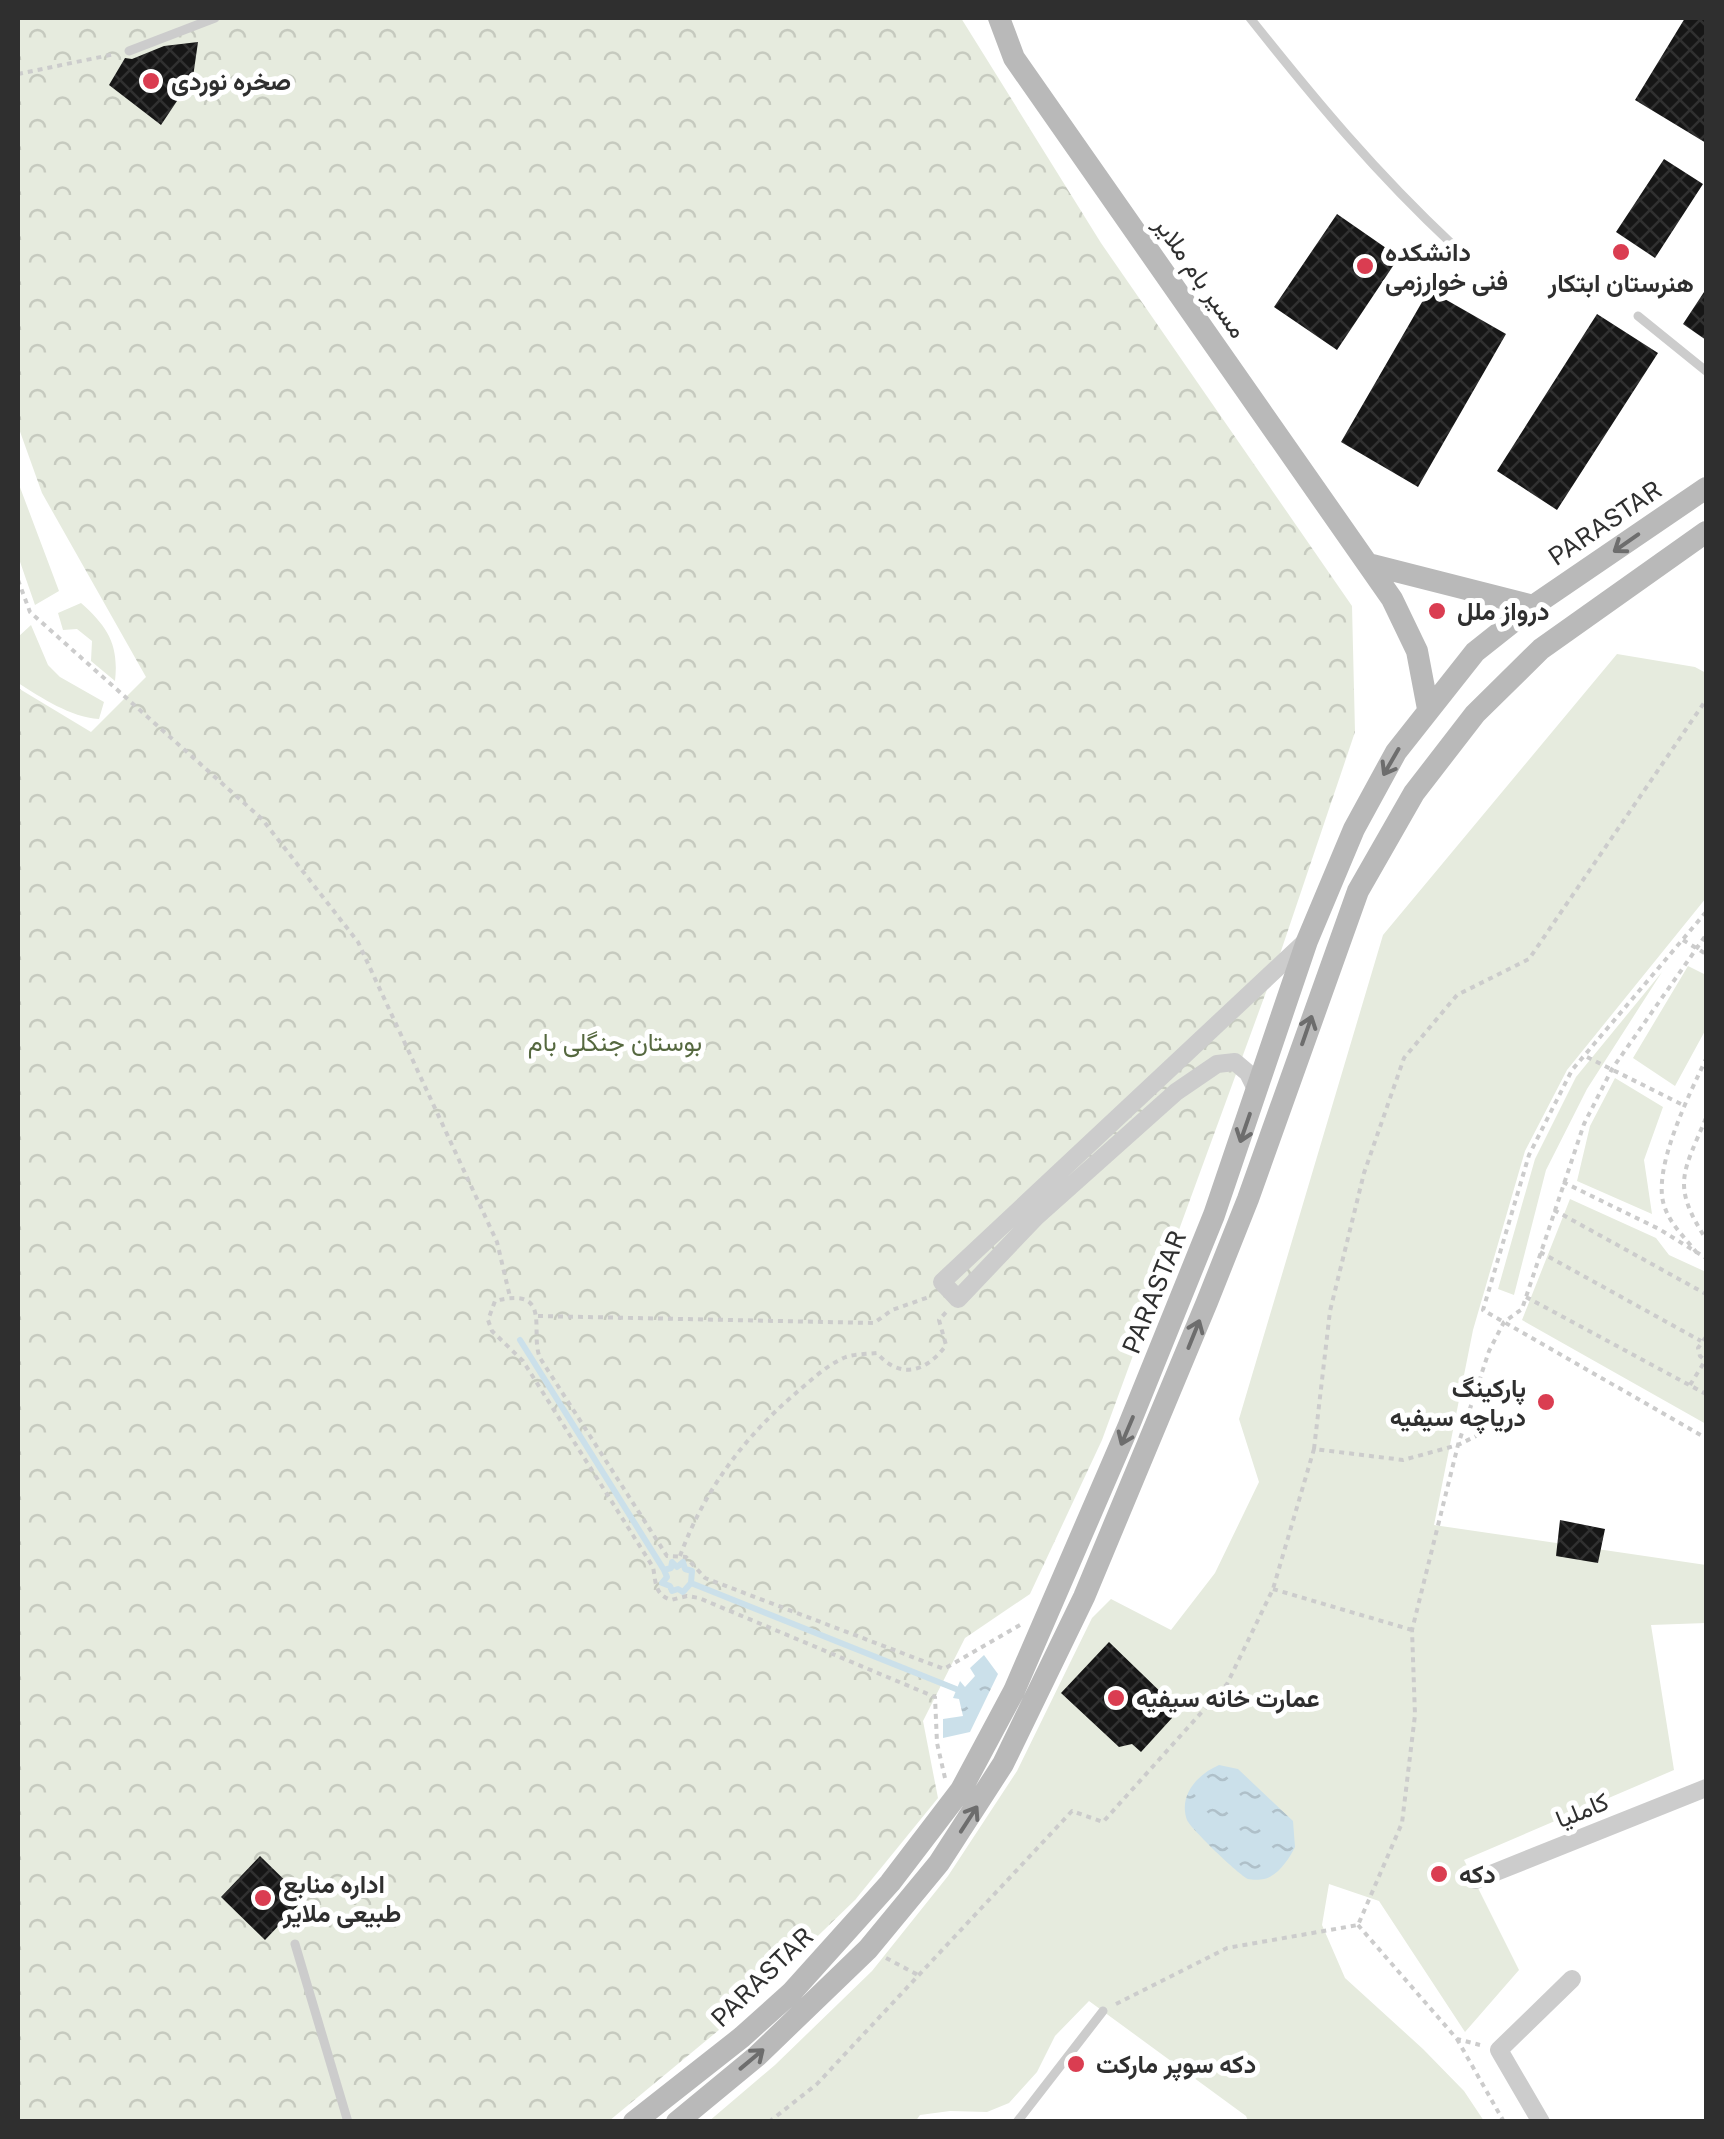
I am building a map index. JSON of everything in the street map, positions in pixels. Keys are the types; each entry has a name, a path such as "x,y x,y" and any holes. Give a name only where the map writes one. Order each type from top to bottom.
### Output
{"main road":[{"name":"مسیر بام ملایر","path":"999,18 1014,58 1392,600 1417,652 1428,709"},
{"name":"PARASTAR","path":"634,2122 792,1993 890,1883 961,1790 1014,1691 1187,1286 1306,941 1354,829 1396,752 1475,652 1532,606 1706,488"},
{"path":"677,2122 757,2056 868,1949 940,1863 1003,1764 1059,1651 1142,1461 1248,1199 1358,890 1388,833 1442,753 1500,687 1541,649 1706,532"},
{"path":"1368,564 1532,606"}],"street":[{"path":"1256,1091 1248,1073 1235,1062 1218,1064 1176,1092 1036,1217 958,1299 942,1282 1306,941"},
{"name":"کاملیا","path":"1476,1880 1705,1790"},
{"path":"1542,2122 1499,2050 1572,1979"}],"lane":[{"path":"129,51 216,18"},
{"path":"1250,18 1336,126 1453,245"},
{"path":"1638,316 1706,371"},
{"path":"295,1944 348,2122"},
{"path":"1017,2122 1103,2011"}],"path":[{"path":"18,74 129,51"},
{"path":"18,580 30,612 262,819 358,942 497,1242 510,1297"},
{"path":"769,2122 817,2084 1072,1811 1103,1822 1227,1684 1273,1588 1314,1449 1330,1311 1364,1173 1404,1058 1457,995 1529,959 1706,700"},
{"path":"1698,715 1706,719"},
{"path":"1706,912 1572,1070 1529,1155 1484,1310 1706,1438"},
{"path":"1358,1925 1402,1823 1415,1715 1412,1630 1458,1445 1490,1351 1504,1322 1522,1309 1584,1124 1612,1069 1706,935"},
{"path":"1683,940 1706,954"},
{"path":"1585,1056 1685,1106"},
{"path":"1697,1253 1664,1207 1661,1185 1685,1106 1706,1059"},
{"path":"1700,1072 1706,1076"},
{"path":"1697,1253 1706,1239 1686,1207 1682,1175 1706,1118"},
{"path":"1563,1182 1659,1229 1706,1258"},
{"path":"1554,1210 1706,1294"},
{"path":"1540,1252 1704,1339 1698,1352 1706,1361 1690,1385"},
{"path":"538,1316 874,1323 904,1305 927,1300 942,1282"},
{"path":"1526,1296 1706,1394"},
{"path":"961,1790 945,1778 940,1762 935,1697 699,1598 671,1600 661,1595 653,1567 523,1361 492,1331 488,1320 495,1301 510,1297 531,1305 538,1316 534,1344 540,1358 663,1554 694,1562 705,1578 944,1669 1018,1625 1044,1622"},
{"path":"680,1556 690,1526 727,1465 779,1408 846,1357 877,1353 887,1365 904,1370 936,1360 946,1346 940,1320 958,1299"},
{"path":"1314,1449 1403,1460 1458,1445 1482,1433"},
{"path":"1273,1588 1412,1630"},
{"path":"1103,2011 1227,1948 1358,1925"},
{"path":"1358,1925 1457,2039 1504,2122"},
{"path":"868,1949 920,1976"},
{"path":"1457,2039 1499,2050"}],"green space":[{"name":"بوستان جنگلی بام","path":"18,18 961,18 1101,243 1352,606 1355,732 1280,954 1102,1440 1030,1594 965,1638 923,1721 938,1798 855,1900 731,2020 609,2121 22,2122 18,2118 18,688 91,732 146,677 42,493 18,426"},
{"path":"18,482 59,591 35,605 18,556"},
{"path":"81,603 110,638 115,681 91,661 92,641 77,629 63,630 58,613"},
{"path":"31,625 48,665 60,677 104,702 99,719 67,711 18,683 18,637"},
{"path":"1617,654 1695,667 1706,673 1706,898 1567,1070 1525,1151 1473,1330 1434,1525 1706,1565 1706,1623 1651,1625 1674,1770 1464,1860 1519,1970 1465,2032 1379,1901 1329,1884 1322,1925 1345,1978 1464,2091 1484,2121 1248,2121 1089,2001 1055,2036 1037,2072 1009,2103 987,2112 920,2115 915,2122 708,2122 775,2065 872,1971 948,1876 1017,1771 1092,1618 1111,1599 1171,1630 1215,1573 1259,1482 1239,1419 1383,935"},
{"path":"1688,966 1706,975 1706,1029 1675,1086 1633,1058"},
{"path":"1662,972 1587,1089 1546,1170 1514,1295 1498,1289 1535,1159 1576,1077"},
{"path":"1615,1078 1663,1107 1644,1160 1652,1214 1577,1181 1590,1126"},
{"path":"1570,1199 1656,1238 1669,1255 1706,1272 1706,1424 1522,1320"}],"water":[{"path":"984,1655 998,1674 970,1732 943,1738 943,1719 963,1716 959,1699 953,1698 960,1681 965,1687 975,1676 970,1668"},
{"path":"1219,1765 1238,1769 1293,1821 1295,1847 1269,1877 1254,1880 1243,1876 1187,1820 1185,1802 1192,1786"}],"building":[{"path":"1685,18 1706,18 1706,143 1635,100"},
{"name":"صخره نوردی","path":"198,42 193,77 161,125 109,85 125,58 132,59 164,46"},
{"path":"1664,159 1703,184 1655,258 1616,232"},
{"path":"1337,214 1399,257 1337,350 1274,307"},
{"path":"1706,289 1706,340 1683,324"},
{"path":"1429,290 1506,334 1418,487 1341,442"},
{"path":"1597,314 1658,353 1557,510 1497,471"},
{"path":"1560,1520 1605,1529 1598,1563 1556,1556"},
{"name":"عمارت خانه سیفیه","path":"1109,1642 1171,1702 1168,1708 1172,1718 1141,1752 1132,1744 1119,1747 1061,1693"},
{"name":"اداره منابع طبیعی ملایر","path":"260,1856 304,1899 265,1940 221,1897"}],"waterway":[{"path":"520,1340 664,1570"},
{"path":"691,1583 683,1592 672,1591 662,1583 667,1577 664,1570 671,1568 672,1562 677,1567 683,1562 685,1569 692,1571 691,1583 956,1689"}],"place":[{"name":"صخره نوردی","path":"151,81"},
{"name":"هنرستان ابتکار","path":"1621,252"},
{"name":"دانشکده فنی خوارزمی","path":"1365,266"},
{"name":"درواز ملل","path":"1437,611"},
{"name":"پارکینگ دریاچه سیفیه","path":"1546,1402"},
{"name":"عمارت خانه سیفیه","path":"1116,1698"},
{"name":"دکه","path":"1439,1874"},
{"name":"اداره منابع طبیعی ملایر","path":"263,1898"},
{"name":"دکه سوپر مارکت","path":"1076,2064"}]}
